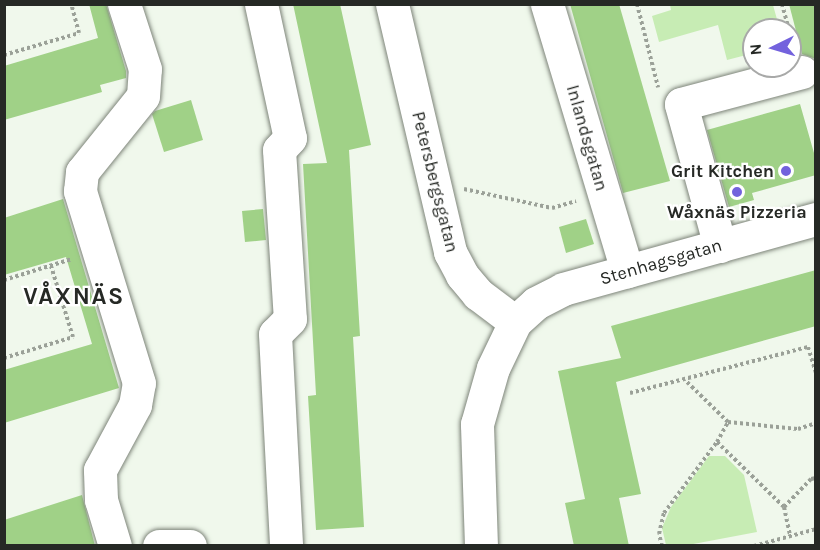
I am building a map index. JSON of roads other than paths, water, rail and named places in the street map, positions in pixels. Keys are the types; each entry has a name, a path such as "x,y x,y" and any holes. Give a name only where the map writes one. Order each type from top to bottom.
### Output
{"street":[{"path":"115,546 101,501 99,470 135,405 139,383 80,191 82,172 143,96 145,69 124,4"},
{"path":"261,4 290,138 279,150 290,319 275,334 286,546"},
{"name":"Petersbergsgatan","path":"392,4 450,252 462,275 478,294 515,321"},
{"name":"Inlandsgatan","path":"547,4 627,272"},
{"path":"720,246 681,104 779,78"},
{"name":"Stenhagsgatan","path":"515,321 536,303 563,290 816,219"},
{"path":"481,546 477,424 494,368 515,321"},
{"path":"159,546 190,546"}],"place":[{"name":"Grit Kitchen","path":"786,171"},
{"name":"Wåxnäs Pizzeria","path":"737,192"}],"district":[{"name":"VÅXNÄS","path":"74,297"}]}
